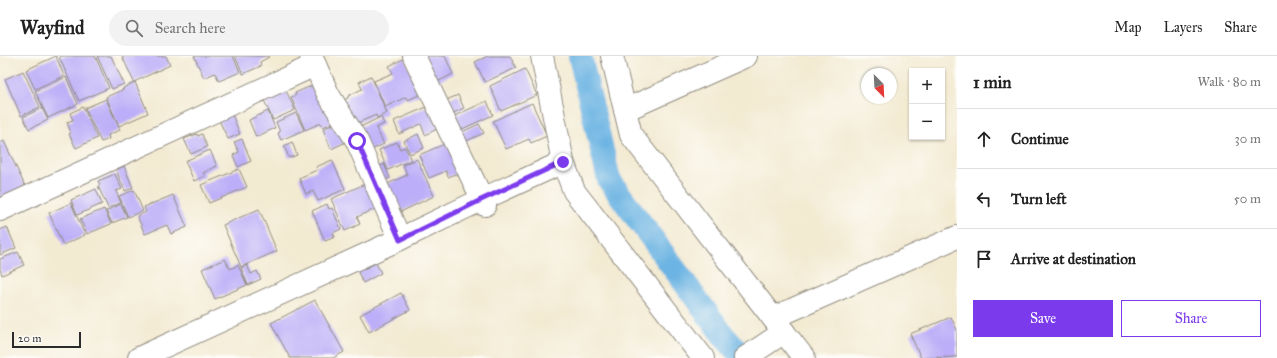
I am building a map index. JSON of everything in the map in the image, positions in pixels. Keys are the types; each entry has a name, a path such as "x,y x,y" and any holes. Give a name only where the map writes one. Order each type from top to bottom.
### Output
{"street":[{"path":"414,56 484,202"},
{"path":"542,56 563,162 574,191 703,358"},
{"path":"612,56 631,135 804,358"},
{"path":"625,110 746,56"},
{"path":"0,210 313,60 328,94 357,141 400,240"},
{"path":"139,358 484,202 563,162"},
{"path":"745,358 779,325 957,237"}],"building":[{"path":"56,56 64,76 35,89 26,70"},
{"path":"95,56 109,88 79,101 59,57"},
{"path":"97,56 111,56 124,84 112,89"},
{"path":"122,56 166,56 170,65 134,82"},
{"path":"194,56 233,56 240,72 219,81 215,73 204,78"},
{"path":"235,56 269,57 260,62 261,66 243,74"},
{"path":"422,56 445,56 453,74 435,83"},
{"path":"488,56 510,56 516,68 485,82 475,62"},
{"path":"405,58 421,94 408,100 406,97 385,107 374,81 393,73 389,66"},
{"path":"525,69 537,95 501,111 490,86"},
{"path":"23,71 40,107 21,116 5,79"},
{"path":"371,76 387,113 377,118 376,115 353,125 342,101 348,98 348,96 362,89 359,82"},
{"path":"66,77 78,104 48,118 35,91"},
{"path":"135,82 148,113 119,126 106,97"},
{"path":"318,83 335,122 323,127 321,123 305,130 291,97 296,95 295,93"},
{"path":"284,86 295,110 273,120 262,96"},
{"path":"458,95 464,108 449,115 442,102"},
{"path":"106,99 120,130 108,135 109,139 101,142 85,108"},
{"path":"487,101 493,115 458,131 452,117"},
{"path":"532,103 547,136 531,143 529,139 506,149 493,121"},
{"path":"429,106 439,128 425,135 421,124 399,134 394,121"},
{"path":"83,107 97,138 76,148 69,134 71,133 67,122 73,120 70,113"},
{"path":"42,108 48,120 29,129 23,117"},
{"path":"268,111 275,128 256,137 249,120"},
{"path":"231,112 240,134 228,139 218,118"},
{"path":"296,113 304,130 281,140 276,122"},
{"path":"381,117 384,124 376,128 384,144 371,150 356,129"},
{"path":"337,122 346,142 331,149 323,129"},
{"path":"479,124 484,133 464,142 460,133"},
{"path":"197,134 198,136 202,134 207,147 191,154 184,139"},
{"path":"418,134 424,148 410,154 404,141"},
{"path":"242,139 251,161 238,167 233,155 239,152 234,142"},
{"path":"4,141 25,186 0,198 0,143"},
{"path":"292,142 297,155 289,158 284,146"},
{"path":"397,142 400,149 405,147 411,160 388,170 379,150"},
{"path":"449,142 463,171 448,177 446,171 429,178 419,155"},
{"path":"210,150 217,166 203,173 205,176 194,181 185,161"},
{"path":"417,159 434,196 396,214 383,186 407,175 403,165"},
{"path":"332,160 345,189 318,201 313,191 306,194 299,178 317,170 316,167"},
{"path":"384,164 390,178 380,182 373,169"},
{"path":"124,166 133,188 125,191 116,170"},
{"path":"239,169 247,187 209,203 201,185"},
{"path":"115,174 122,189 116,191 121,203 108,208 98,186 100,185 98,181"},
{"path":"367,183 378,208 357,217 360,224 345,231 331,199"},
{"path":"96,189 102,204 77,215 71,200"},
{"path":"134,190 143,211 128,217 119,196"},
{"path":"173,195 187,227 171,234 167,225 145,234 137,216 146,212 144,207"},
{"path":"71,203 85,235 63,245 49,213"},
{"path":"121,204 127,217 112,223 106,211"},
{"path":"327,204 329,209 332,208 341,229 333,233 335,237 325,241 312,211"},
{"path":"104,209 111,224 87,234 80,219"},
{"path":"259,209 277,251 241,267 223,225"},
{"path":"7,227 16,248 0,255 0,230"},
{"path":"18,252 24,265 2,275 0,269 0,259"},
{"path":"225,259 230,269 238,265 247,285 215,299 202,269"},
{"path":"376,263 381,273 363,283 358,272"},
{"path":"247,265 251,274 257,271 261,279 248,285 241,268"},
{"path":"401,293 410,310 369,332 360,315"},
{"path":"315,300 344,352 333,358 290,358 271,323"},
{"path":"951,317 957,330 957,357 921,358 910,334"}],"waterway":[{"path":"580,56 609,180 723,335 743,358"}],"route":[{"path":"357,141 400,240 563,162"}]}
